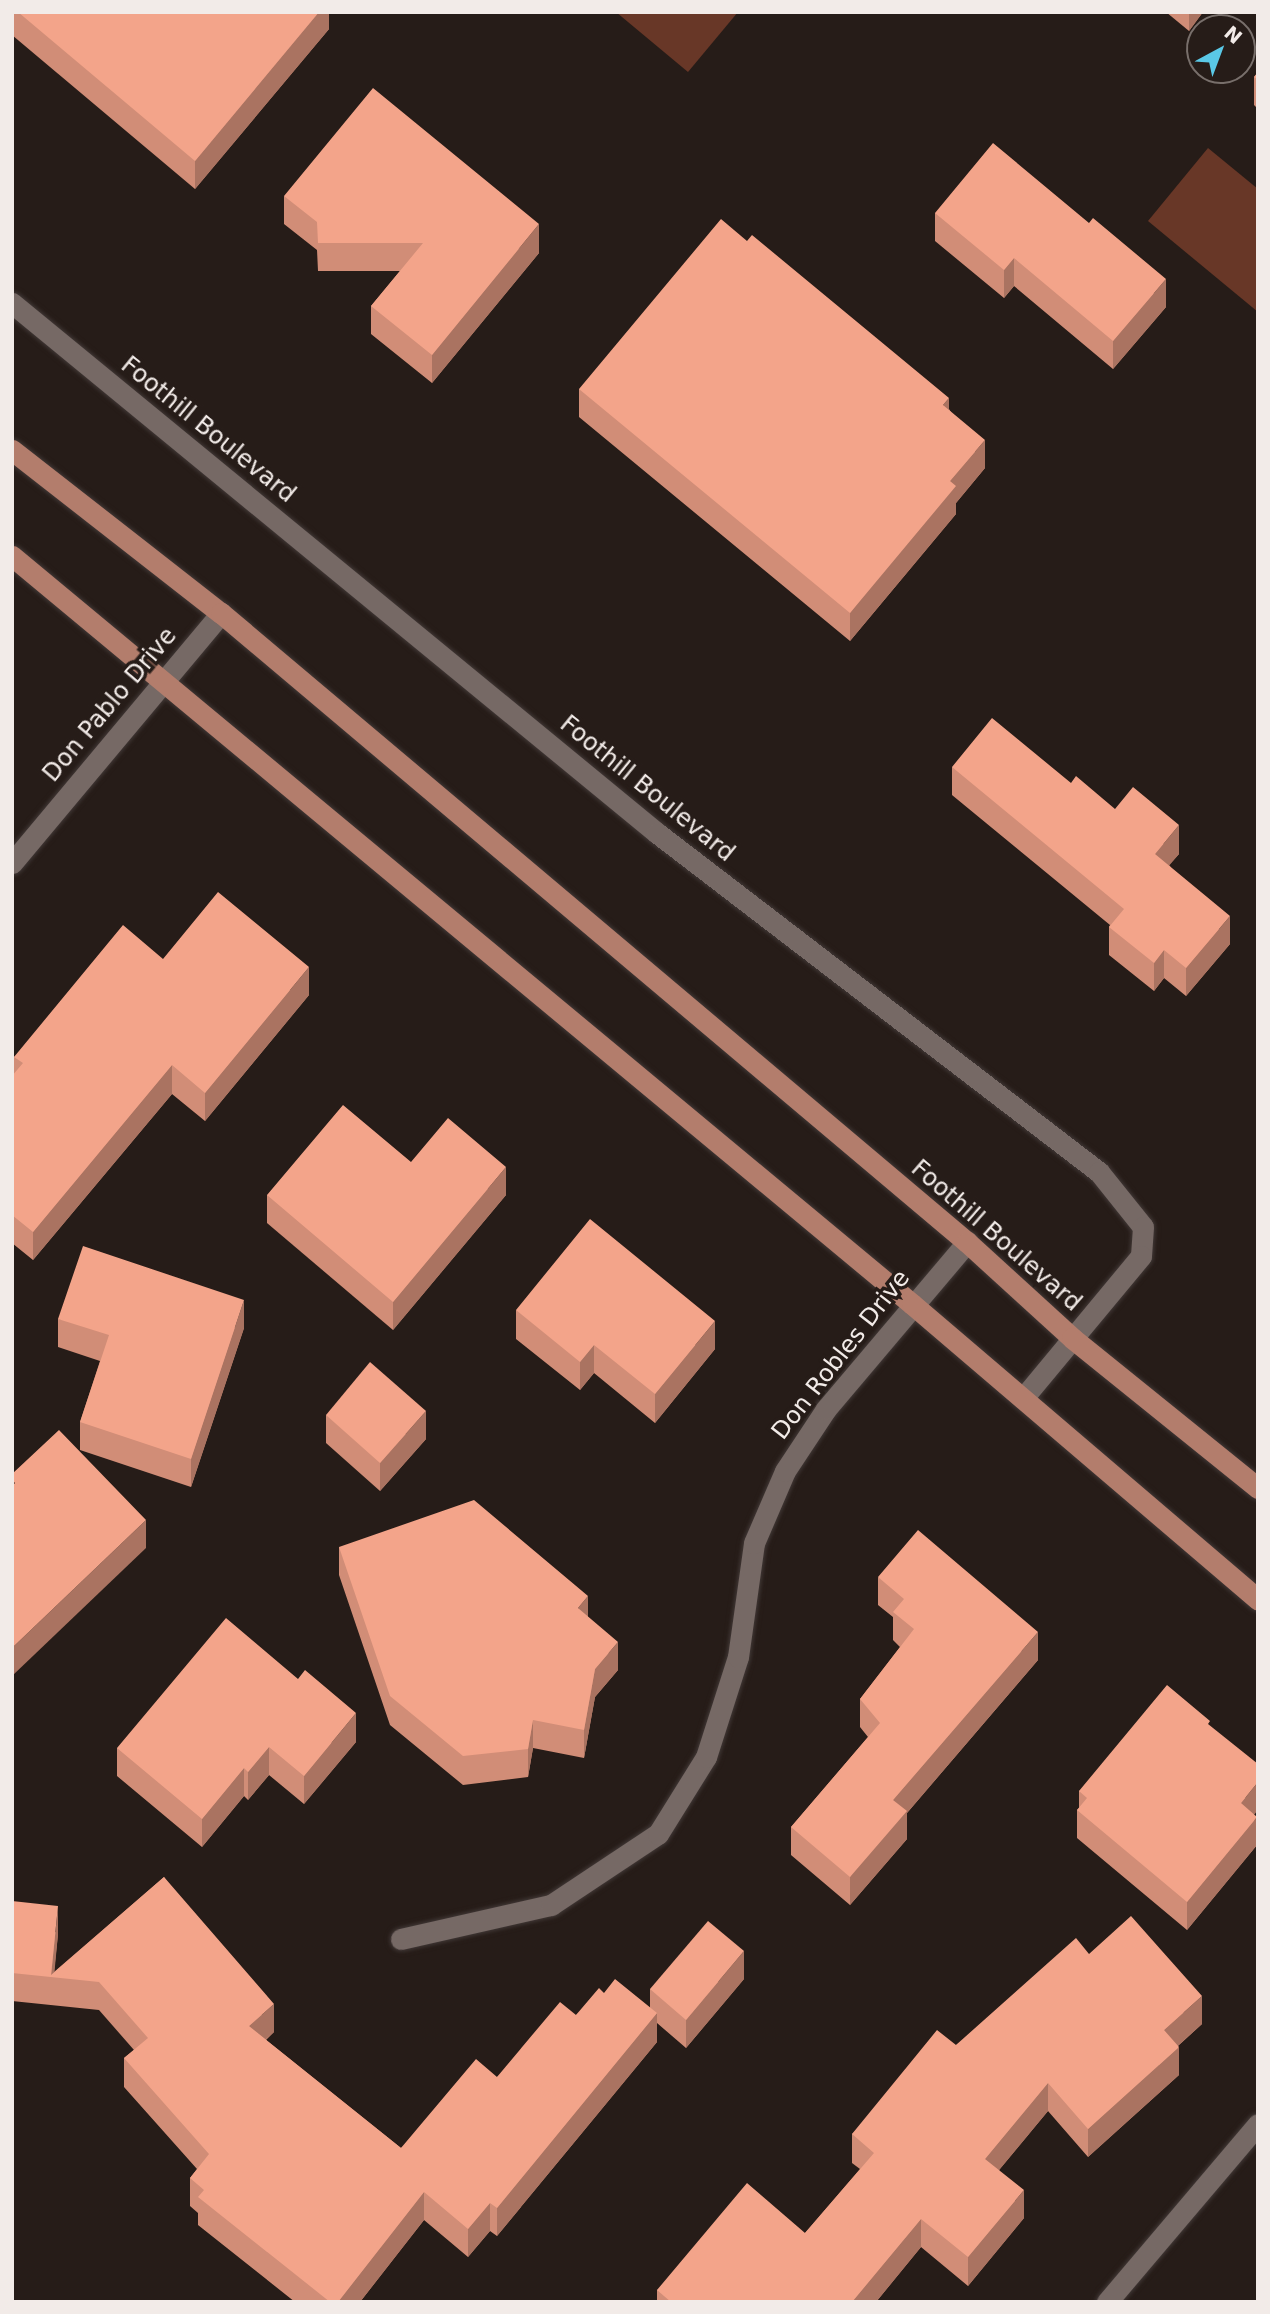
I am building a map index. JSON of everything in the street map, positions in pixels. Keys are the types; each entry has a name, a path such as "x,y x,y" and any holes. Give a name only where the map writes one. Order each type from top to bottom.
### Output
{"main road":[{"name":"Foothill Boulevard","path":"12,450 220,613 967,1242 1072,1338 1258,1488"},
{"path":"12,556 912,1304 1258,1599"}],"street":[{"name":"Foothill Boulevard","path":"12,303 657,833 1099,1172 1143,1227 1141,1256 1023,1398"},
{"name":"Don Pablo Drive","path":"12,863 220,613"},
{"name":"Don Robles Drive","path":"401,1939 551,1905 658,1834 706,1757 738,1657 754,1543 785,1471 826,1409 967,1242"},
{"path":"1107,2302 1258,2124"}],"shaded area":[{"path":"616,12 738,12 688,72"},
{"path":"1208,148 1258,189 1258,312 1148,221"}],"building":[{"path":"18,12 319,12 195,161"},
{"path":"373,88 539,224 432,355 371,306 423,243 318,243 317,222 284,196"},
{"path":"993,143 1089,223 1093,218 1166,279 1113,341 1014,258 1004,270 935,213"},
{"path":"721,219 747,241 752,235 949,398 943,405 985,440 950,481 956,486 850,613 579,389"},
{"path":"992,718 1071,783 1076,776 1115,809 1133,787 1179,825 1155,854 1230,916 1186,968 1164,950 1154,963 1109,927 1124,909 952,767"},
{"path":"218,892 309,967 205,1093 172,1065 33,1232 12,1215 12,1076 23,1063 14,1057 123,925 163,959"},
{"path":"343,1105 411,1162 448,1118 506,1167 393,1302 267,1195"},
{"path":"590,1219 715,1321 655,1394 594,1345 580,1362 516,1310"},
{"path":"83,1246 244,1300 191,1459 80,1422 109,1335 58,1319"},
{"path":"370,1362 426,1411 380,1463 326,1415"},
{"path":"59,1430 146,1520 12,1648 12,1486 15,1483 12,1474"},
{"path":"474,1500 588,1596 578,1608 618,1642 595,1669 584,1730 533,1720 528,1749 463,1756 390,1696 339,1547"},
{"path":"918,1530 1038,1632 893,1800 907,1811 850,1877 791,1827 880,1723 860,1699 914,1629 893,1612 904,1599 878,1577"},
{"path":"226,1618 298,1679 305,1670 356,1713 304,1776 269,1747 248,1772 244,1768 202,1819 117,1748"},
{"path":"1167,1685 1210,1721 1208,1724 1258,1764 1258,1782 1241,1803 1257,1817 1187,1902 1077,1810 1087,1798 1079,1791"},
{"path":"164,1877 274,2004 249,2026 401,2148 476,2059 497,2077 560,2002 576,2015 599,1988 604,1993 615,1979 657,2013 497,2208 490,2203 468,2229 424,2192 338,2302 330,2302 198,2197 204,2190 190,2178 209,2154 124,2058 148,2038 99,1982 12,1973 12,1901 58,1906 51,1975"},
{"path":"1131,1916 1202,1996 1164,2030 1179,2047 1088,2129 1048,2083 985,2159 1024,2190 968,2257 921,2219 852,2302 671,2302 657,2290 747,2183 805,2233 874,2153 852,2134 937,2030 956,2045 1076,1938 1089,1954"},
{"path":"708,1921 744,1951 686,2020 650,1989"}]}
